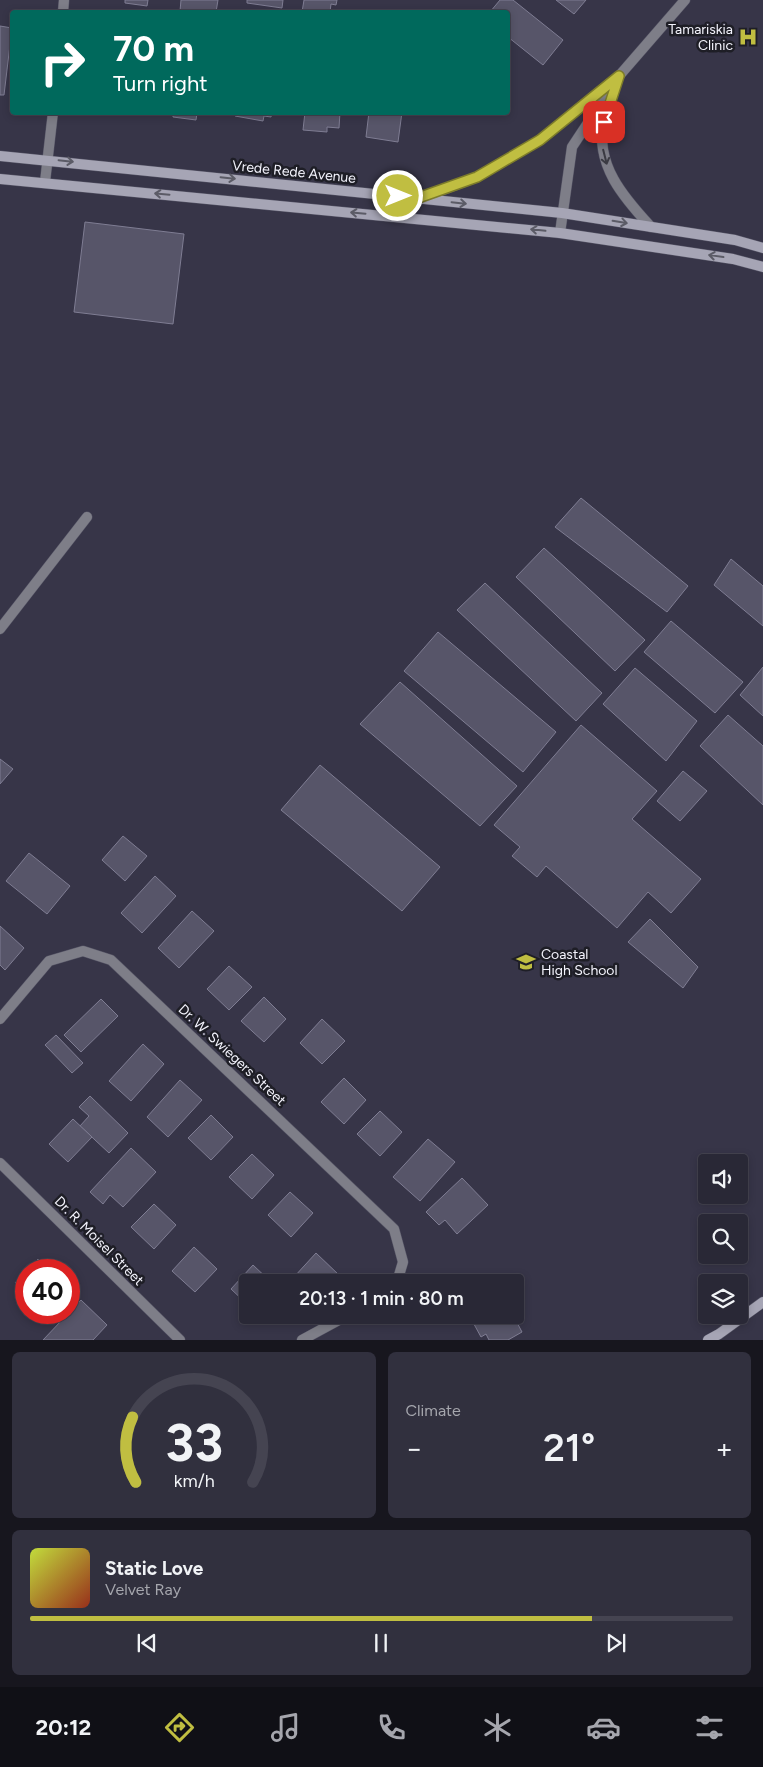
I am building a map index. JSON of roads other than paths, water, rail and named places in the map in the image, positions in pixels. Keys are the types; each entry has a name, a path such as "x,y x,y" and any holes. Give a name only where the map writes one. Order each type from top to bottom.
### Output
{"street":[{"path":"560,233 572,147 619,76 685,0"},
{"path":"418,198 477,177 540,140 619,76"},
{"path":"619,76 604,122 603,152 612,178 628,202 651,227"},
{"path":"45,182 53,115"},
{"name":"Vrede Rede Avenue","path":"0,156 562,213 736,240 763,248"},
{"path":"0,179 560,233 733,258 763,267"},
{"path":"0,629 87,516"},
{"name":"Dr. W. Swiegers Street","path":"0,1018 49,961 83,951 111,960 394,1229 403,1262 399,1274"},
{"name":"Dr. R. Moisel Street","path":"0,1163 180,1340"},
{"path":"708,1340 763,1302"},
{"path":"302,1340 331,1324"}],"place":[{"name":"Tamariskia Clinic","path":"748,37"},
{"name":"Coastal High School","path":"526,962"}]}
